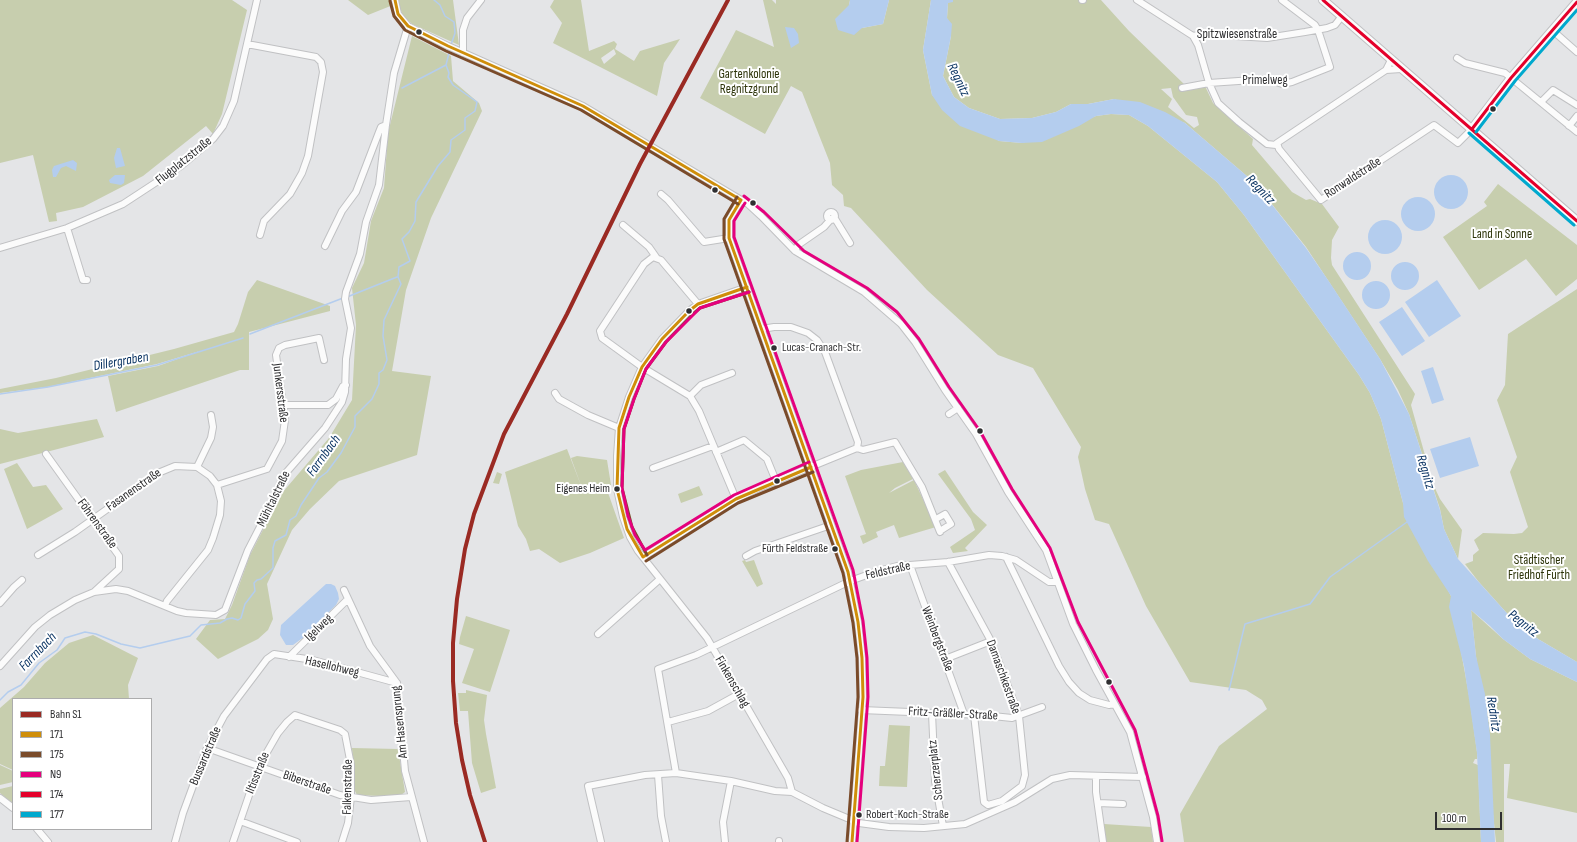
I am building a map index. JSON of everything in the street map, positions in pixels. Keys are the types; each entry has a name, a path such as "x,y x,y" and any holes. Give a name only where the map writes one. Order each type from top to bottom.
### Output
{"main road":[{"path":"1323,0 1577,221"},
{"path":"1472,129 1511,78 1577,2"}],"street":[{"name":"Flugplatzstraße","path":"0,248 67,228 123,204 147,190 181,166 213,139 230,113 257,0"},
{"path":"395,0 398,14 408,26 463,53 589,109 741,200 761,216 795,251 864,292 893,316 915,342 983,446 1008,492 1039,537 1051,562 1073,624 1130,732 1143,777 1157,842"},
{"path":"463,53 463,30 467,18 481,0"},
{"name":"Spitzwiesenstraße","path":"1137,0 1193,36 1204,34 1267,38 1318,30 1335,24 1342,16"},
{"path":"1282,0 1315,25 1318,30"},
{"name":"Mühltalstraße","path":"0,666 35,627 50,615 75,600 94,592 122,590 142,596 176,611 204,615 216,616 225,610 248,550 266,515 280,482 289,467 333,417 342,402 346,385 346,360 351,328 345,299 346,292 360,254 366,222 379,185 394,73 408,26"},
{"name":"Primelweg","path":"1182,88 1209,83 1268,79 1282,84 1292,82 1330,67 1318,30"},
{"path":"1552,30 1577,52"},
{"path":"1193,36 1198,45 1209,83 1218,103 1267,144 1276,145 1278,141 1386,70 1401,68"},
{"path":"247,44 316,57 321,62 323,72 308,156 302,173 290,194 264,221 260,234"},
{"path":"1456,58 1465,63 1500,71 1511,78 1577,132"},
{"path":"1386,70 1391,60"},
{"path":"1541,102 1553,90 1577,105"},
{"path":"1569,126 1577,116"},
{"name":"Mühltalstraße","path":"325,246 342,211 356,192 381,127 386,125"},
{"name":"Ronwaldstraße","path":"1276,145 1321,200 1434,125 1458,143 1472,129"},
{"path":"661,194 668,200 704,242 729,238"},
{"path":"741,200 729,220 729,238 811,467 850,582 861,646 863,684 855,821 852,842"},
{"path":"795,251 798,245 824,227 832,218 850,242"},
{"path":"623,225 649,247 656,257 675,276 698,304"},
{"path":"67,228 83,280 87,280"},
{"path":"656,257 648,260 644,264 600,331 602,338 642,367 690,396 699,411 736,499"},
{"name":"Finkenschlag","path":"747,287 698,304 689,311 662,339 642,367 629,397 619,428 617,489 620,506 630,537 643,557 712,647 788,778 792,792"},
{"path":"762,329 791,327 808,333 818,340 825,352 858,442 857,448"},
{"name":"Junkersstraße","path":"217,485 263,471 270,466 282,440 285,431 284,405 276,358 280,348 285,345 319,338 324,360"},
{"path":"690,396 701,385 732,373"},
{"path":"284,405 328,405 336,399 343,386 346,385"},
{"path":"554,393 559,399 588,415 619,428"},
{"path":"949,414 958,408"},
{"path":"165,606 204,556 211,544 221,507 217,485 210,476 197,466 211,438 211,415"},
{"path":"716,452 744,440 767,459 776,480"},
{"path":"643,557 736,499 776,480 857,448 863,450 896,442 922,487 940,531 952,524 945,514 936,519"},
{"path":"653,468 713,446"},
{"name":"Föhrenstraße","path":"46,454 116,551 120,564 115,575 94,592"},
{"name":"Fasanenstraße","path":"38,555 93,519 132,490 167,468 184,465 197,466"},
{"path":"746,556 755,551 831,525"},
{"name":"Feldstraße","path":"668,722 658,669 684,660 850,582 878,571 910,565 948,562 989,555 1016,560 1044,580 1049,582 1057,582"},
{"path":"1006,557 1059,666 1069,682 1079,693 1090,700 1109,705 1114,704"},
{"name":"Damaschkestraße","path":"948,562 992,641 1019,716 1025,775 1022,786 1002,801 988,804 984,802 974,715"},
{"name":"Weinbergstraße","path":"910,565 964,714"},
{"path":"598,634 660,579"},
{"path":"0,603 22,580"},
{"name":"Am Hasensprung","path":"344,590 370,646 397,683 402,749 411,797 424,842"},
{"name":"Igelweg","path":"289,657 348,599"},
{"path":"945,659 992,641"},
{"name":"Hasellohweg","path":"267,658 274,654 313,660 397,683"},
{"name":"Bussardstraße","path":"175,842 183,813 207,748 224,716 267,658"},
{"path":"676,773 668,722 708,711 739,694"},
{"name":"Fritz-Gräßler-Straße","path":"861,710 964,714 1012,718 1042,707"},
{"name":"Scherzerplatz","path":"932,713 935,781 943,826"},
{"name":"Iltisstraße","path":"233,842 259,766 272,741 286,722 291,717 298,715"},
{"name":"Falkenstraße","path":"298,715 340,730 345,734 351,765 351,797 348,823 342,842"},
{"name":"Biberstraße","path":"207,748 351,797 371,800 411,797"},
{"path":"601,842 588,786 626,778 676,773 730,781 775,791 792,792 826,810 855,821 889,828 924,828 965,824 993,812 1052,779 1070,775 1143,777"},
{"path":"658,775 661,816 666,842"},
{"path":"1096,776 1103,842"},
{"path":"724,842 723,822 730,781"},
{"path":"0,798 12,807"},
{"path":"1098,803 1124,804"},
{"path":"240,821 297,842"},
{"path":"38,830 48,842"}],"green space":[{"path":"0,0 232,0 247,10 222,114 213,134 206,126 143,176 83,207 56,213 57,221 49,222 33,155 0,163"},
{"path":"348,0 453,0 459,45 412,24 403,16 398,3 368,15"},
{"path":"554,0 581,0 589,51 614,41 617,44 615,49 634,61 640,51 680,39 664,63 657,96 553,43 562,23 550,7","holes":["614,49 616,54 604,64 601,58"]},
{"name":"Gartenkolonie Regnitzgrund","path":"763,0 772,0 776,4 776,0 850,0 849,5 862,28 883,24 889,0 931,0 923,50 932,95 999,141 1022,143 1096,116 1111,114 1129,115 1148,126 1217,182 1244,215 1359,375 1370,393 1381,419 1403,503 1451,596 1470,701 1477,752 1477,759 1475,759 1473,763 1478,765 1481,842 1184,842 1180,814 1219,746 1267,709 1262,700 1246,690 1190,682 1146,606 1109,524 1095,520 1085,489 1078,457 1081,447 1033,368 998,355 927,290 851,208 844,206 843,195 832,185 830,163 802,92 791,86 765,134 700,98 736,30 774,47"},
{"path":"953,0 1101,0 1129,31 1184,84 1205,86 1213,103 1253,139 1252,145 1292,192 1306,200 1310,199 1322,204 1339,227 1332,240 1332,265 1415,394 1411,405 1433,484 1440,499 1462,530 1458,559 1444,529 1440,509 1409,414 1398,390 1380,359 1306,247 1255,183 1185,123 1114,99 1088,104 1071,104 1056,112 1032,118 1000,119 969,108 954,97 943,76 951,36 947,18 948,3","holes":["1171,88 1173,97 1186,115 1197,117 1199,125 1194,128 1168,107 1172,99 1161,89"]},
{"path":"412,36 451,56 453,81 479,103 482,111 431,218 406,290 392,371 431,376 417,455 339,481 310,509 292,530 267,584 273,619 268,630 258,639 218,659 196,639 210,620 225,619 232,605 250,555 282,493 329,438 352,400 356,325 352,288 364,263 371,221 384,188 388,133"},
{"name":"Land in Sonne","path":"1498,184 1577,245 1577,279 1556,296 1526,259 1479,290 1443,237 1487,206 1484,202"},
{"path":"257,280 330,306 330,311 249,332 249,370 240,370 116,412 108,376 158,366 200,351 157,364 47,387 0,393 0,389 56,378 174,349 234,332 248,292"},
{"name":"Städtischer Friedhof Fürth","path":"1577,289 1577,662 1538,639 1513,620 1465,564 1473,561 1473,555 1479,550 1474,540 1483,533 1522,533 1528,527 1510,472 1517,457 1497,400 1505,385 1508,334"},
{"path":"97,419 104,437 0,464 0,429 18,433"},
{"path":"567,449 582,488 571,458 577,456 607,460 611,485 606,487 624,538 590,553 560,563 539,549 530,551 526,539 518,526 505,472"},
{"path":"903,462 913,479 895,488 889,493 914,480 936,527 899,538 894,525 876,532 878,537 863,544 860,536 866,534 845,476 861,470"},
{"path":"17,463 33,487 46,485 63,509 27,529 4,469"},
{"path":"945,470 973,512 987,525 965,548 968,551 953,553 950,547 975,530 971,519 938,474"},
{"path":"497,472 502,474 499,484 493,483"},
{"path":"699,486 703,495 681,503 678,494"},
{"path":"745,560 746,562 754,560 763,584 757,587 742,561"},
{"path":"1471,610 1503,639 1530,659 1577,682 1577,813 1507,798 1510,764 1504,764 1504,842 1496,842"},
{"path":"466,616 510,630 490,692 462,683 474,649 459,644"},
{"path":"93,635 138,658 128,685 129,698 12,698 12,770 0,764 0,708 24,687 45,663 69,643"},
{"path":"466,690 487,695 484,720 496,788 481,793 472,763 468,711 460,711 458,693 466,693"},
{"path":"889,725 910,726 907,787 879,786 880,766 885,766"},
{"path":"352,748 398,749 405,792 401,795 357,795 355,791"},
{"path":"0,765 12,771 12,782 0,785"},
{"path":"12,786 12,803 0,793 0,789"},
{"path":"1104,824 1151,827 1153,842 1106,842"}],"water":[{"path":"850,0 889,0 883,24 862,28 854,35 838,30 835,19 849,5"},
{"name":"Regnitz","path":"931,0 953,0 953,2 948,3 947,18 952,24 943,76 954,97 969,108 1000,119 1032,118 1056,112 1071,104 1088,104 1114,99 1140,102 1165,112 1185,123 1255,183 1306,248 1330,283 1380,359 1409,414 1440,510 1444,529 1458,559 1513,620 1538,639 1577,662 1577,682 1530,659 1503,639 1471,610 1476,656 1485,694 1490,735 1495,842 1481,842 1477,753 1464,666 1449,607 1451,596 1428,561 1404,517 1403,503 1381,419 1370,393 1359,375 1244,215 1217,182 1148,126 1129,115 1111,114 1096,116 1079,126 1042,142 1022,143 999,141 960,126 942,110 932,95 923,50"},
{"path":"785,27 794,28 798,34 799,43 791,48"},
{"path":"117,148 120,148 125,166 116,168 114,158"},
{"path":"73,160 77,163 76,171 66,166 61,168 56,177 53,177 52,170 54,166"},
{"path":"115,175 125,175 124,183 121,185 110,183 109,180"},
{"path":"1448,175 1454,175 1458,176 1465,182 1468,192 1467,199 1461,206 1454,209 1448,209 1444,208 1437,202 1434,195 1434,189 1435,185 1441,178"},
{"path":"1415,197 1421,197 1425,198 1432,204 1435,214 1434,221 1428,228 1421,231 1415,231 1411,230 1404,224 1401,217 1401,211 1402,207 1408,200"},
{"path":"1382,220 1388,220 1392,221 1399,227 1402,237 1401,244 1395,251 1388,254 1382,254 1378,253 1371,247 1368,240 1368,234 1369,230 1375,223"},
{"path":"1357,252 1367,256 1371,266 1367,276 1357,280 1347,276 1343,266 1347,256"},
{"path":"1405,262 1415,266 1419,276 1415,286 1405,290 1395,286 1391,276 1395,266"},
{"path":"1437,280 1461,316 1429,337 1405,302"},
{"path":"1376,281 1386,285 1390,295 1386,305 1376,309 1366,305 1362,295 1366,285"},
{"path":"1402,307 1425,341 1402,356 1379,322"},
{"path":"1433,367 1444,400 1432,404 1421,371"},
{"path":"1470,437 1479,466 1440,478 1430,449"},
{"path":"326,584 335,586 339,599 336,605 304,637 293,645 286,645 280,635 281,625"}],"waterway":[{"name":"Farrnbach","path":"434,0 440,5 445,16 454,22 455,33 451,45"},
{"name":"Farrnbach","path":"0,700 8,692 21,685 39,663 57,650 65,638 85,632 96,634 121,644 140,648 190,636 201,625 220,623 232,618 238,620 241,618 245,604 255,591 254,583 273,568 273,548 275,541 286,535 290,520 296,516 301,505 319,478 327,472 341,453 355,427 355,416 372,399 379,384 379,373 383,370 387,360 383,336 384,320 401,284 398,277 399,267 410,261 402,239 409,232 415,221 416,202 438,166 450,152 451,140 465,130 465,118 475,111 477,102 453,85 448,77 449,73 446,65 450,49"},
{"path":"402,88 446,65"},
{"name":"Dillergraben","path":"347,297 397,277"},
{"name":"Dillergraben","path":"250,334 343,298"},
{"name":"Dillergraben","path":"0,394 48,387 157,365 243,338"},
{"path":"1229,690 1245,624 1310,604 1330,577 1407,522"}],"rail line":[{"name":"S1","path":"485,842 470,795 462,760 456,723 453,681 453,643 457,599 465,549 474,514 504,434 567,314 640,164 728,0"}],"transit line":[{"name":"171","path":"395,0 398,14 408,26 448,46 583,106 741,200"},
{"name":"174","path":"1323,0 1577,221"},
{"name":"175","path":"390,1 394,16 405,30 446,51 581,110 738,204"},
{"name":"174","path":"1472,129 1511,78 1577,2"},
{"name":"177","path":"1476,132 1515,81 1577,10"},
{"name":"177","path":"1469,133 1574,225"},
{"name":"N9","path":"744,196 764,212 804,251 867,288 897,312 919,339 949,387 980,431 1012,489 1050,548 1078,622 1135,730 1158,816 1162,841"},
{"name":"175","path":"737,197 724,219 724,239 843,573 853,623 857,658 858,697 847,842"},
{"name":"171","path":"741,200 729,220 729,238 848,572 858,622 862,658 863,697 852,842"},
{"name":"N9","path":"745,203 734,221 734,237 853,570 863,621 867,658 868,697 857,842"},
{"name":"171","path":"643,557 627,529 617,489 619,428 629,397 642,367 662,339 689,311 698,304 747,287"},
{"name":"175","path":"647,555 632,527 622,488 624,429 634,399 646,369 666,342 692,315 700,308 749,292"},
{"name":"N9","path":"749,292 700,308 666,342 646,369 624,429 622,488 628,516 635,535 645,550 734,495 809,462"},
{"name":"171","path":"643,557 736,499 811,467"},
{"name":"175","path":"646,561 738,503 813,472"}],"place":[{"name":"Lucas-Cranach-Str.","path":"774,348"},
{"name":"Eigenes Heim","path":"617,489"},
{"name":"Fürth Feldstraße","path":"835,549"},
{"name":"Robert-Koch-Straße","path":"859,815"}],"water label":[{"name":"Pegnitz","path":"1523,624"},
{"name":"Rednitz","path":"1493,714"}]}
